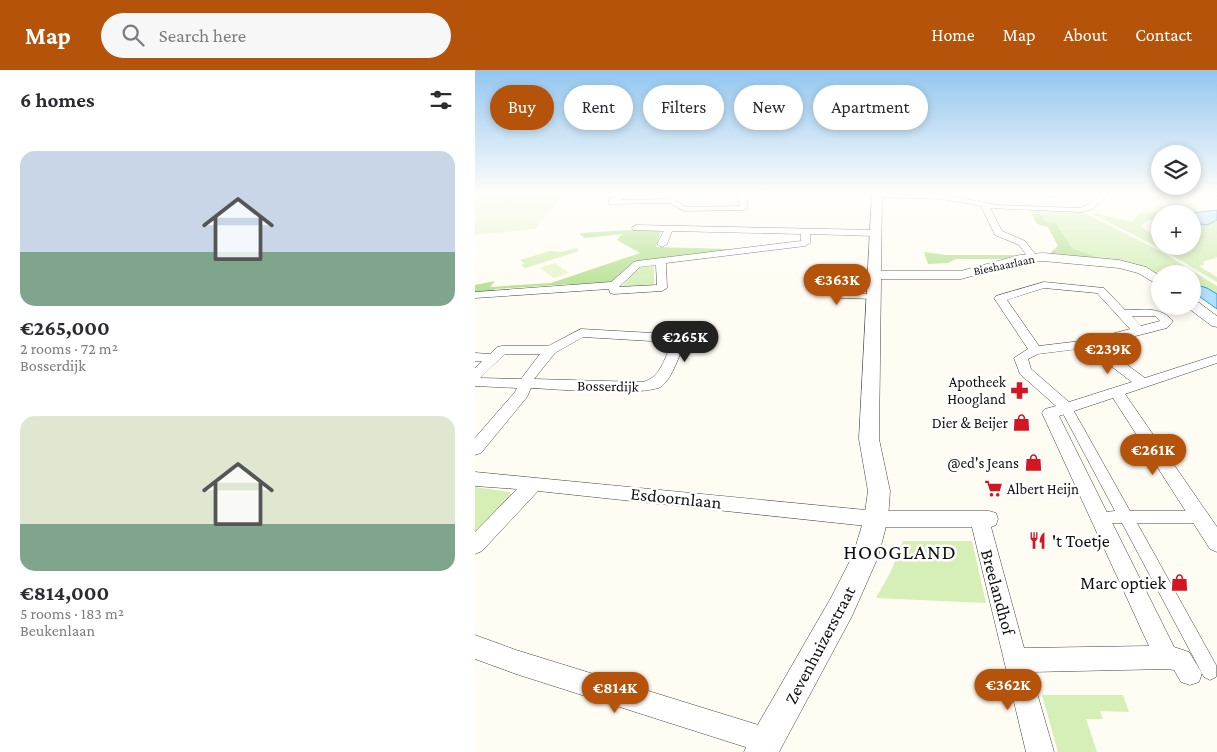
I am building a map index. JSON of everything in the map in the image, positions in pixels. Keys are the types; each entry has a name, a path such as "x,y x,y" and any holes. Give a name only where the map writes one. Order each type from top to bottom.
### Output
{"street":[{"name":"Zevenhuizerstraat","path":"764,746 842,606 865,557 876,519 879,491 869,439 875,226"},
{"path":"994,226 997,233 1022,243 1033,258"},
{"path":"636,228 875,233"},
{"path":"662,244 669,228"},
{"path":"475,295 614,286 637,264 805,243 805,232"},
{"name":"Bieshaarlaan","path":"873,275 942,276 961,274 1033,258 1119,264 1142,270 1151,276"},
{"path":"614,286 615,291 662,288 661,261"},
{"path":"845,271 845,296 873,297"},
{"path":"1035,350 1000,298 1045,285 1100,290 1138,330"},
{"path":"1201,311 1217,323"},
{"path":"1122,314 1158,313 1167,321 1163,324 1090,344 1035,350 1021,358 1025,371 1065,406 1125,517 1200,672"},
{"name":"Bosserdijk","path":"475,382 526,384 642,387 656,384 662,377 679,342 670,338 581,333 550,350 528,378 526,384 522,394 475,449"},
{"path":"1090,344 1143,383"},
{"path":"475,375 502,350 550,350"},
{"path":"475,357 493,358"},
{"path":"1167,656 1050,413 1065,406 1217,359"},
{"path":"1116,391 1217,543"},
{"name":"Esdoornlaan","path":"475,478 533,485 550,484 876,519 984,519"},
{"path":"475,545 533,485"},
{"path":"1099,517 1200,517"},
{"name":"Breelandhof","path":"984,519 1039,752"},
{"path":"475,647 764,746"},
{"path":"1017,660 1167,656 1181,660 1200,672"}],"green space":[{"path":"475,226 538,226 535,229 475,235"},
{"path":"1044,226 1058,226 1073,249 1093,255 1099,261 1051,256 1051,252 1058,246 1048,227"},
{"path":"1058,226 1110,226 1151,246 1151,255 1167,255 1183,265 1151,265 1151,275 1099,261 1093,255 1073,249"},
{"path":"1116,226 1141,226 1151,234 1151,244"},
{"path":"1201,226 1217,226 1217,257 1203,262 1204,265 1188,265 1171,255 1201,255"},
{"path":"630,230 661,231 656,247 727,249 727,251 635,262 612,282 570,288 571,284 495,289 492,292 475,294 475,285 495,281 490,287 551,283 640,253 617,240 622,234 585,238 580,235 581,233"},
{"path":"577,248 579,251 525,268 521,265 525,264 520,260 550,251 561,252"},
{"path":"924,252 946,255 1026,255 1015,259 956,259 948,263 928,264"},
{"path":"555,263 569,273 554,278 540,268"},
{"path":"654,264 654,287 620,289 640,266"},
{"path":"1201,267 1217,277 1217,282 1201,273"},
{"path":"1201,276 1217,286 1217,294 1201,286"},
{"path":"475,487 510,492 512,497 475,536"},
{"path":"903,541 972,541 986,603 876,598 891,571"},
{"path":"1042,695 1123,695 1129,712 1100,711 1103,719 1086,719 1097,752 1058,752"}],"water":[{"path":"1201,286 1217,294 1217,309 1201,298"}],"place":[{"name":"Apotheek Hoogland","path":"1020,391"},
{"name":"Dier & Beijer","path":"1022,423"},
{"name":"@ed's Jeans","path":"1033,463"},
{"name":"Albert Heijn","path":"993,489"},
{"name":"'t Toetje","path":"1038,541"},
{"name":"Marc optiek","path":"1180,583"}],"district":[{"name":"HOOGLAND","path":"900,552"}]}
